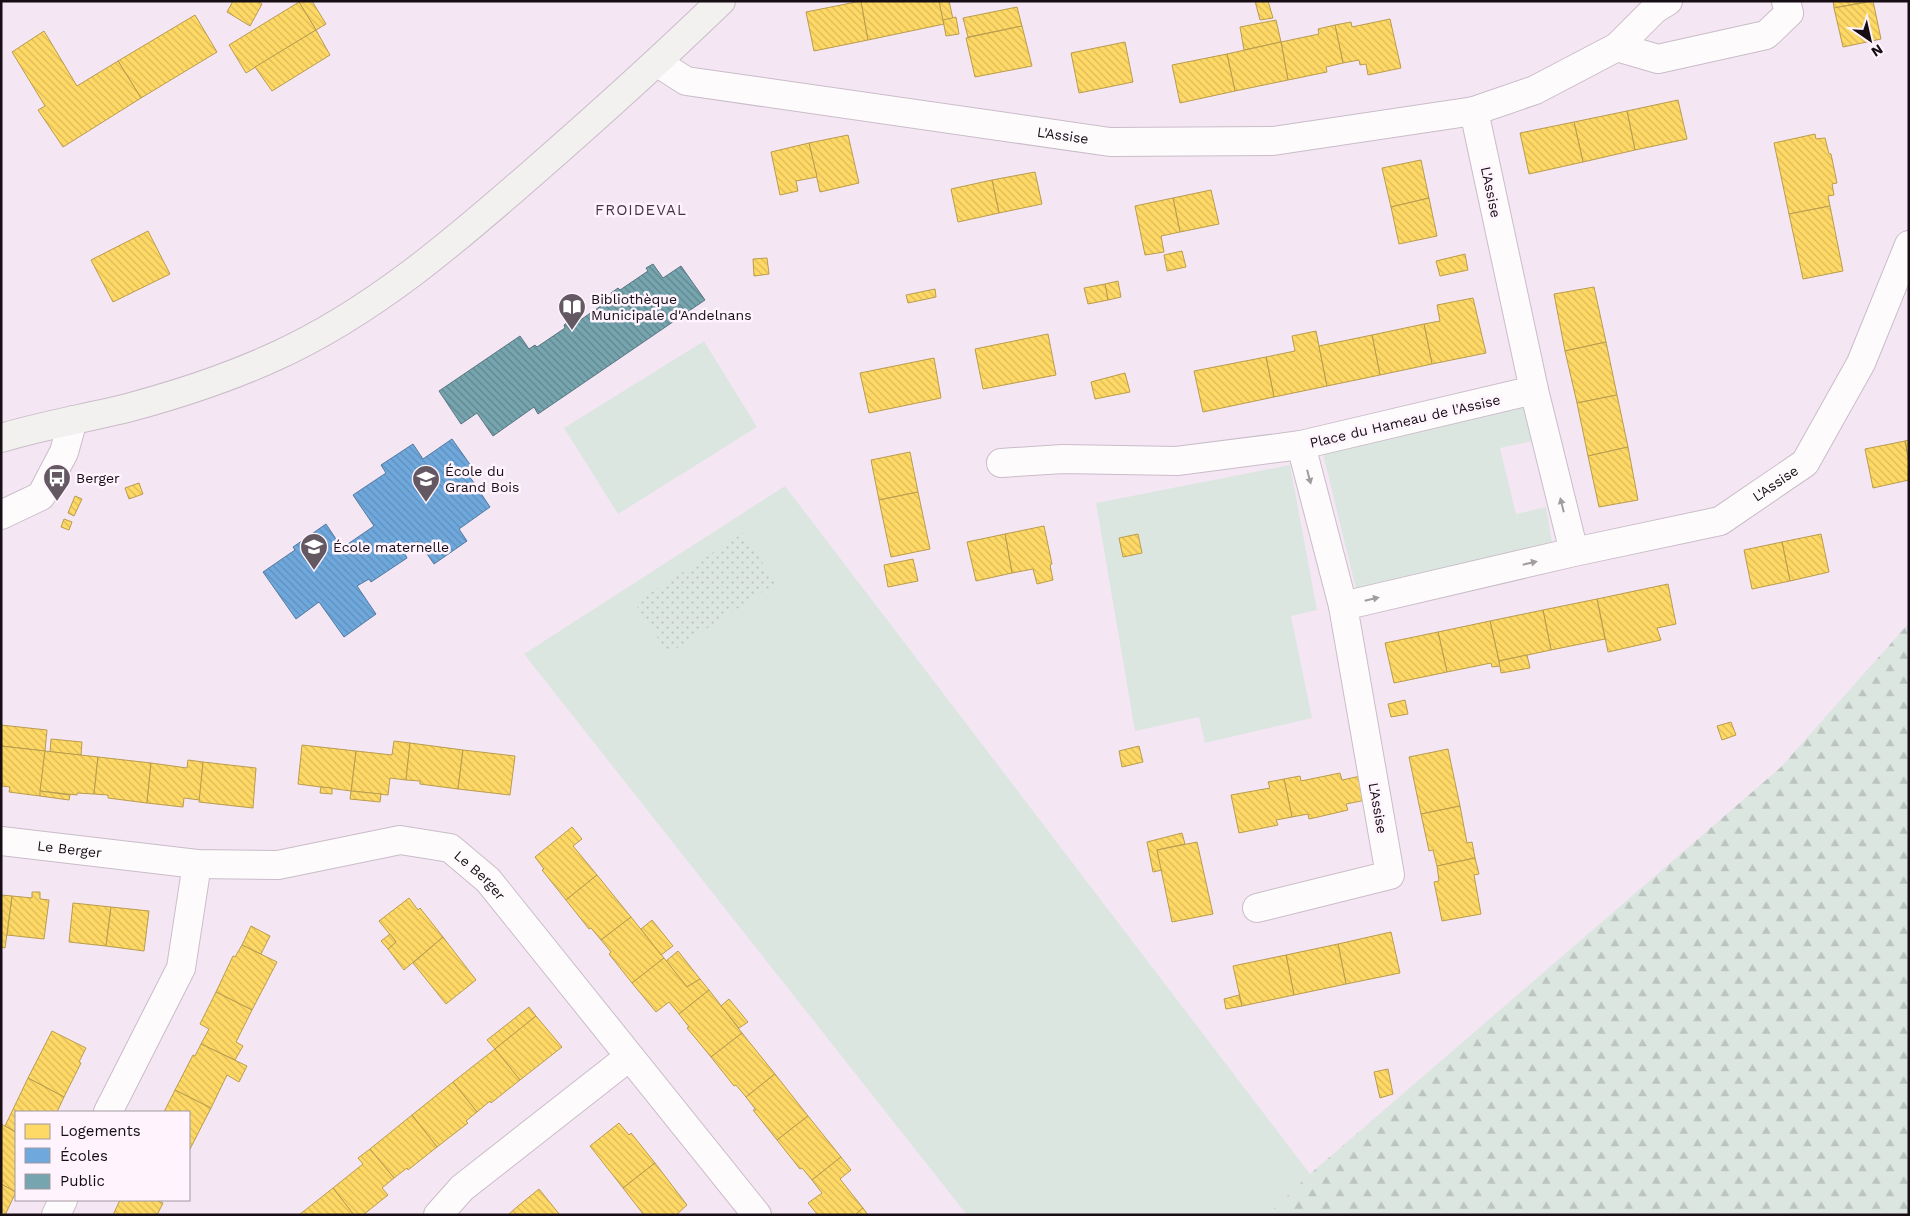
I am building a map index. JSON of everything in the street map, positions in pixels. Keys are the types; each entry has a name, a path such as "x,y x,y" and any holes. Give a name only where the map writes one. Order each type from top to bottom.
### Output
{"street":[{"path":"1,438 132,406 206,384 274,357 320,334 355,313 475,224 658,63 722,1"},
{"name":"L'Assise","path":"658,63 686,81 1110,142 1273,141 1474,111 1535,90 1617,47 1655,9 1668,1"},
{"path":"1617,47 1658,59 1766,35 1789,13 1786,1"},
{"name":"L'Assise","path":"1474,111 1534,390"},
{"name":"L'Assise","path":"1574,552 1720,522 1805,463 1860,363 1909,245"},
{"path":"1343,606 1574,552 1534,390"},
{"name":"Place du Hameau de l'Assise","path":"1343,606 1301,445 1534,390"},
{"path":"1,515 41,496 64,452 73,420"},
{"path":"1001,464 1063,459 1177,461 1301,445"},
{"name":"L'Assise","path":"1257,908 1390,875 1343,606"},
{"name":"Le Berger","path":"1,841 197,864 278,865 400,840 450,848 488,880 757,1215"},
{"path":"109,1111 181,968 197,864"},
{"path":"438,1215 462,1188 629,1057"},
{"path":"56,1215 63,1201"}],"green space":[{"path":"704,341 757,427 618,514 564,428"},
{"path":"1526,407 1533,441 1500,448 1516,514 1546,507 1552,542 1356,589 1323,454"},
{"path":"1290,465 1317,610 1291,616 1312,718 1205,743 1199,717 1135,731 1096,503"},
{"path":"785,486 1310,1174 1267,1215 967,1215 524,654"},
{"path":"743,533 776,583 668,654 635,603"},
{"path":"1909,623 1909,1215 1267,1215 1310,1174 1780,768"}],"building: Logements":[{"path":"233,1 258,1 262,4 250,26 227,12"},
{"path":"300,1 312,1 326,24 316,30"},
{"path":"861,1 868,40 814,51 806,12"},
{"path":"861,1 939,1 944,24 868,40"},
{"path":"939,1 949,1 953,19 943,20"},
{"path":"1255,1 1268,1 1273,18 1260,20"},
{"path":"1833,1 1870,1 1834,8"},
{"path":"1873,1 1881,39 1843,47 1834,8"},
{"path":"299,2 316,30 246,73 229,45"},
{"path":"1017,7 1022,26 968,37 963,18"},
{"path":"195,15 217,52 141,98 118,61"},
{"path":"956,17 959,34 946,36 943,20"},
{"path":"1390,19 1401,68 1368,75 1366,64 1360,65 1359,60 1343,63 1335,25 1351,22 1352,27"},
{"path":"1276,20 1281,42 1244,50 1240,27"},
{"path":"1335,25 1343,63 1326,67 1327,72 1288,80 1281,42 1319,34 1318,29"},
{"path":"1022,26 1032,66 975,77 966,38"},
{"path":"316,30 330,55 272,91 255,67"},
{"path":"44,31 77,86 118,61 141,98 63,147 38,110 45,106 12,52"},
{"path":"1125,42 1133,82 1079,93 1071,53"},
{"path":"1281,42 1288,80 1235,91 1227,54"},
{"path":"1227,54 1235,91 1180,103 1172,65"},
{"path":"1678,100 1687,139 1635,150 1627,111"},
{"path":"1627,111 1635,150 1583,162 1574,122"},
{"path":"1574,122 1583,162 1529,174 1520,133"},
{"path":"1815,134 1816,139 1825,138 1829,154 1831,154 1837,183 1832,184 1834,195 1828,196 1830,206 1789,214 1774,143"},
{"path":"848,135 859,183 820,192 809,143"},
{"path":"809,143 817,177 796,181 798,191 780,195 771,152"},
{"path":"1421,160 1429,198 1391,207 1382,168"},
{"path":"1035,172 1042,204 999,213 992,180"},
{"path":"992,180 999,213 958,222 951,189"},
{"path":"1211,190 1219,224 1180,232 1173,198"},
{"path":"1173,198 1180,232 1161,236 1164,252 1145,255 1135,206"},
{"path":"1429,198 1437,236 1399,244 1391,207"},
{"path":"1830,206 1843,271 1803,279 1789,214"},
{"path":"148,231 170,274 113,302 91,260"},
{"path":"1182,251 1186,267 1167,271 1164,255"},
{"path":"1465,254 1468,270 1440,276 1436,261"},
{"path":"767,258 769,274 754,276 753,259"},
{"path":"1118,281 1121,297 1108,300 1105,284"},
{"path":"1105,284 1108,300 1088,304 1084,288"},
{"path":"1594,287 1606,342 1565,351 1554,294"},
{"path":"935,289 936,297 908,303 906,295"},
{"path":"1473,298 1486,353 1432,364 1424,324 1440,321 1437,305"},
{"path":"1424,324 1432,364 1380,375 1372,335"},
{"path":"1316,331 1327,386 1274,397 1266,357 1295,351 1292,336"},
{"path":"1048,334 1056,375 983,389 975,349"},
{"path":"1372,335 1380,375 1327,386 1319,346"},
{"path":"1606,342 1617,395 1577,403 1565,351"},
{"path":"1266,357 1274,397 1203,412 1194,371"},
{"path":"934,358 941,398 869,413 860,373"},
{"path":"1125,373 1130,392 1095,399 1091,382"},
{"path":"1617,395 1628,447 1588,456 1577,403"},
{"path":"1909,440 1909,463 1905,441"},
{"path":"1905,441 1909,463 1909,480 1873,488 1865,449"},
{"path":"1628,447 1638,500 1599,507 1588,456"},
{"path":"910,452 918,492 879,500 871,460"},
{"path":"139,483 143,494 129,499 125,488"},
{"path":"918,492 930,549 891,557 879,500"},
{"path":"75,496 82,499 74,516 68,513"},
{"path":"64,519 72,522 69,530 61,527"},
{"path":"1044,526 1052,564 1050,565 1053,580 1037,584 1033,569 1012,573 1005,534"},
{"path":"1005,534 1012,573 976,581 967,542"},
{"path":"1138,534 1142,553 1123,557 1119,538"},
{"path":"1821,534 1829,572 1790,581 1782,542"},
{"path":"418,541 420,544 405,554 403,550"},
{"path":"1782,542 1790,581 1752,589 1744,550"},
{"path":"913,559 918,581 888,587 884,565"},
{"path":"1668,584 1676,624 1657,628 1661,640 1608,652 1597,599"},
{"path":"1597,599 1605,639 1551,650 1543,610"},
{"path":"1543,610 1551,650 1499,661 1490,621"},
{"path":"1490,621 1500,666 1492,667 1491,663 1447,672 1438,632"},
{"path":"1438,632 1447,672 1394,683 1385,643"},
{"path":"1527,655 1530,668 1501,673 1499,661"},
{"path":"1405,700 1408,714 1391,717 1388,704"},
{"path":"1731,722 1736,735 1722,740 1717,726"},
{"path":"1,725 47,730 45,751 1,746"},
{"path":"51,739 82,742 81,755 50,752"},
{"path":"394,741 410,743 406,780 390,778 388,795 351,791 356,751 392,755"},
{"path":"410,743 463,750 458,789 420,784 420,781 406,780"},
{"path":"302,745 356,751 351,791 298,784"},
{"path":"1,746 45,751 40,796 9,792 10,787 2,786"},
{"path":"1139,746 1143,762 1122,767 1119,751"},
{"path":"1448,749 1460,806 1421,814 1409,757"},
{"path":"463,750 515,756 510,795 458,789"},
{"path":"45,751 98,757 94,794 77,793 77,795 40,791"},
{"path":"98,757 151,763 147,803 108,798 108,795 94,794"},
{"path":"188,760 203,762 200,800 184,798 183,807 147,803 151,763 187,768"},
{"path":"203,762 256,768 253,808 199,802"},
{"path":"1340,773 1342,780 1361,776 1366,800 1346,804 1348,810 1318,817 1309,819 1308,814 1292,817 1284,779 1300,776 1301,781"},
{"path":"1284,779 1292,817 1276,820 1278,825 1239,833 1231,795 1270,788 1268,782"},
{"path":"321,787 332,788 332,794 320,793"},
{"path":"40,791 70,795 69,800 40,796"},
{"path":"351,791 381,794 380,802 350,799"},
{"path":"1460,806 1467,843 1472,842 1475,858 1437,866 1433,850 1429,851 1421,814"},
{"path":"572,827 582,839 573,846 597,875 566,900 542,870 544,869 535,857"},
{"path":"1182,833 1185,844 1157,850 1162,870 1153,872 1147,842"},
{"path":"1197,842 1213,914 1172,922 1157,850"},
{"path":"1475,858 1479,874 1474,875 1481,914 1442,921 1434,882 1439,881 1437,866"},
{"path":"597,875 631,917 601,940 591,928 589,929 566,900"},
{"path":"32,892 40,892 40,899 49,900 44,939 7,935 12,896 32,898"},
{"path":"1,895 12,896 5,948 1,947"},
{"path":"409,898 418,910 420,908 443,937 404,970 388,949 396,942 379,921"},
{"path":"73,903 111,907 106,946 69,942"},
{"path":"111,907 149,911 144,951 106,946"},
{"path":"631,917 664,958 632,983 609,954 611,952 601,940"},
{"path":"652,920 673,946 661,955 641,929"},
{"path":"251,926 270,936 261,954 242,945"},
{"path":"1391,932 1400,973 1346,984 1338,944"},
{"path":"390,934 396,942 388,949 381,941"},
{"path":"443,937 476,980 446,1004 413,963"},
{"path":"1338,944 1346,984 1294,995 1286,955"},
{"path":"242,945 277,962 252,1010 216,992 233,956 235,957"},
{"path":"678,951 700,979 687,987 666,961"},
{"path":"1286,955 1294,995 1242,1006 1233,966"},
{"path":"664,958 687,987 700,979 709,990 679,1014 669,1002 656,1012 632,983"},
{"path":"709,990 742,1033 711,1057 687,1028 689,1027 679,1014"},
{"path":"216,992 252,1010 236,1042 243,1046 235,1060 201,1044 209,1029 200,1024"},
{"path":"1239,995 1242,1006 1226,1009 1224,999"},
{"path":"729,999 748,1022 739,1028 721,1006"},
{"path":"529,1007 536,1016 495,1049 487,1040"},
{"path":"536,1016 562,1047 520,1080 495,1049"},
{"path":"52,1031 86,1048 79,1062 81,1063 64,1097 28,1078"},
{"path":"742,1033 775,1074 746,1097 736,1085 734,1086 711,1057"},
{"path":"201,1044 247,1066 239,1082 227,1075 211,1108 175,1090 193,1055 195,1056"},
{"path":"495,1049 520,1080 477,1112 453,1082"},
{"path":"1388,1069 1393,1094 1380,1098 1374,1072"},
{"path":"775,1074 808,1116 777,1140 753,1110 756,1110 746,1097"},
{"path":"28,1078 64,1097 57,1111 15,1111 15,1131 5,1126"},
{"path":"453,1082 477,1112 466,1121 468,1123 437,1147 412,1115"},
{"path":"175,1090 211,1108 190,1149 190,1111 164,1111"},
{"path":"412,1115 437,1147 408,1170 407,1168 394,1178 370,1149"},
{"path":"808,1116 841,1157 812,1180 802,1168 800,1169 777,1140"},
{"path":"619,1123 629,1135 631,1133 655,1163 623,1188 590,1146"},
{"path":"1,1124 15,1131 15,1191 1,1184"},
{"path":"370,1149 394,1178 382,1188 388,1195 363,1215 354,1215 333,1188 363,1164 358,1158"},
{"path":"841,1157 851,1170 840,1179 863,1208 855,1215 818,1215 808,1203 822,1193 812,1180"},
{"path":"655,1163 687,1205 676,1215 644,1215 623,1188"},
{"path":"1,1184 15,1191 15,1194 5,1215 1,1215"},
{"path":"333,1188 354,1215 299,1215"},
{"path":"539,1189 560,1215 508,1215 518,1206"},
{"path":"120,1201 158,1201 163,1203 157,1215 113,1215"},
{"path":"863,1208 868,1215 855,1215"}],"building: Écoles":[{"path":"452,439 474,470 468,474 490,507 459,529 467,541 434,564 418,541 403,550 407,558 371,582 369,579 357,586 376,614 344,637 319,602 296,619 263,572 295,550 293,547 326,524 342,548 374,526 353,495 386,473 381,465 413,444 423,459"}],"building: Public":[{"path":"653,264 663,278 681,266 705,300 538,414 534,407 493,436 477,413 461,424 439,391 520,336 529,349 535,345 537,347 565,328 564,325 570,320 573,325 614,297 611,293 618,288 620,290 648,271 646,268"}],"place":[{"name":"Bibliothèque Municipale d'Andelnans","path":"572,331"},
{"name":"Berger","path":"57,502"},
{"name":"École du Grand Bois","path":"426,503"},
{"name":"École maternelle","path":"314,571"}],"district":[{"name":"FROIDEVAL","path":"641,210"}]}
